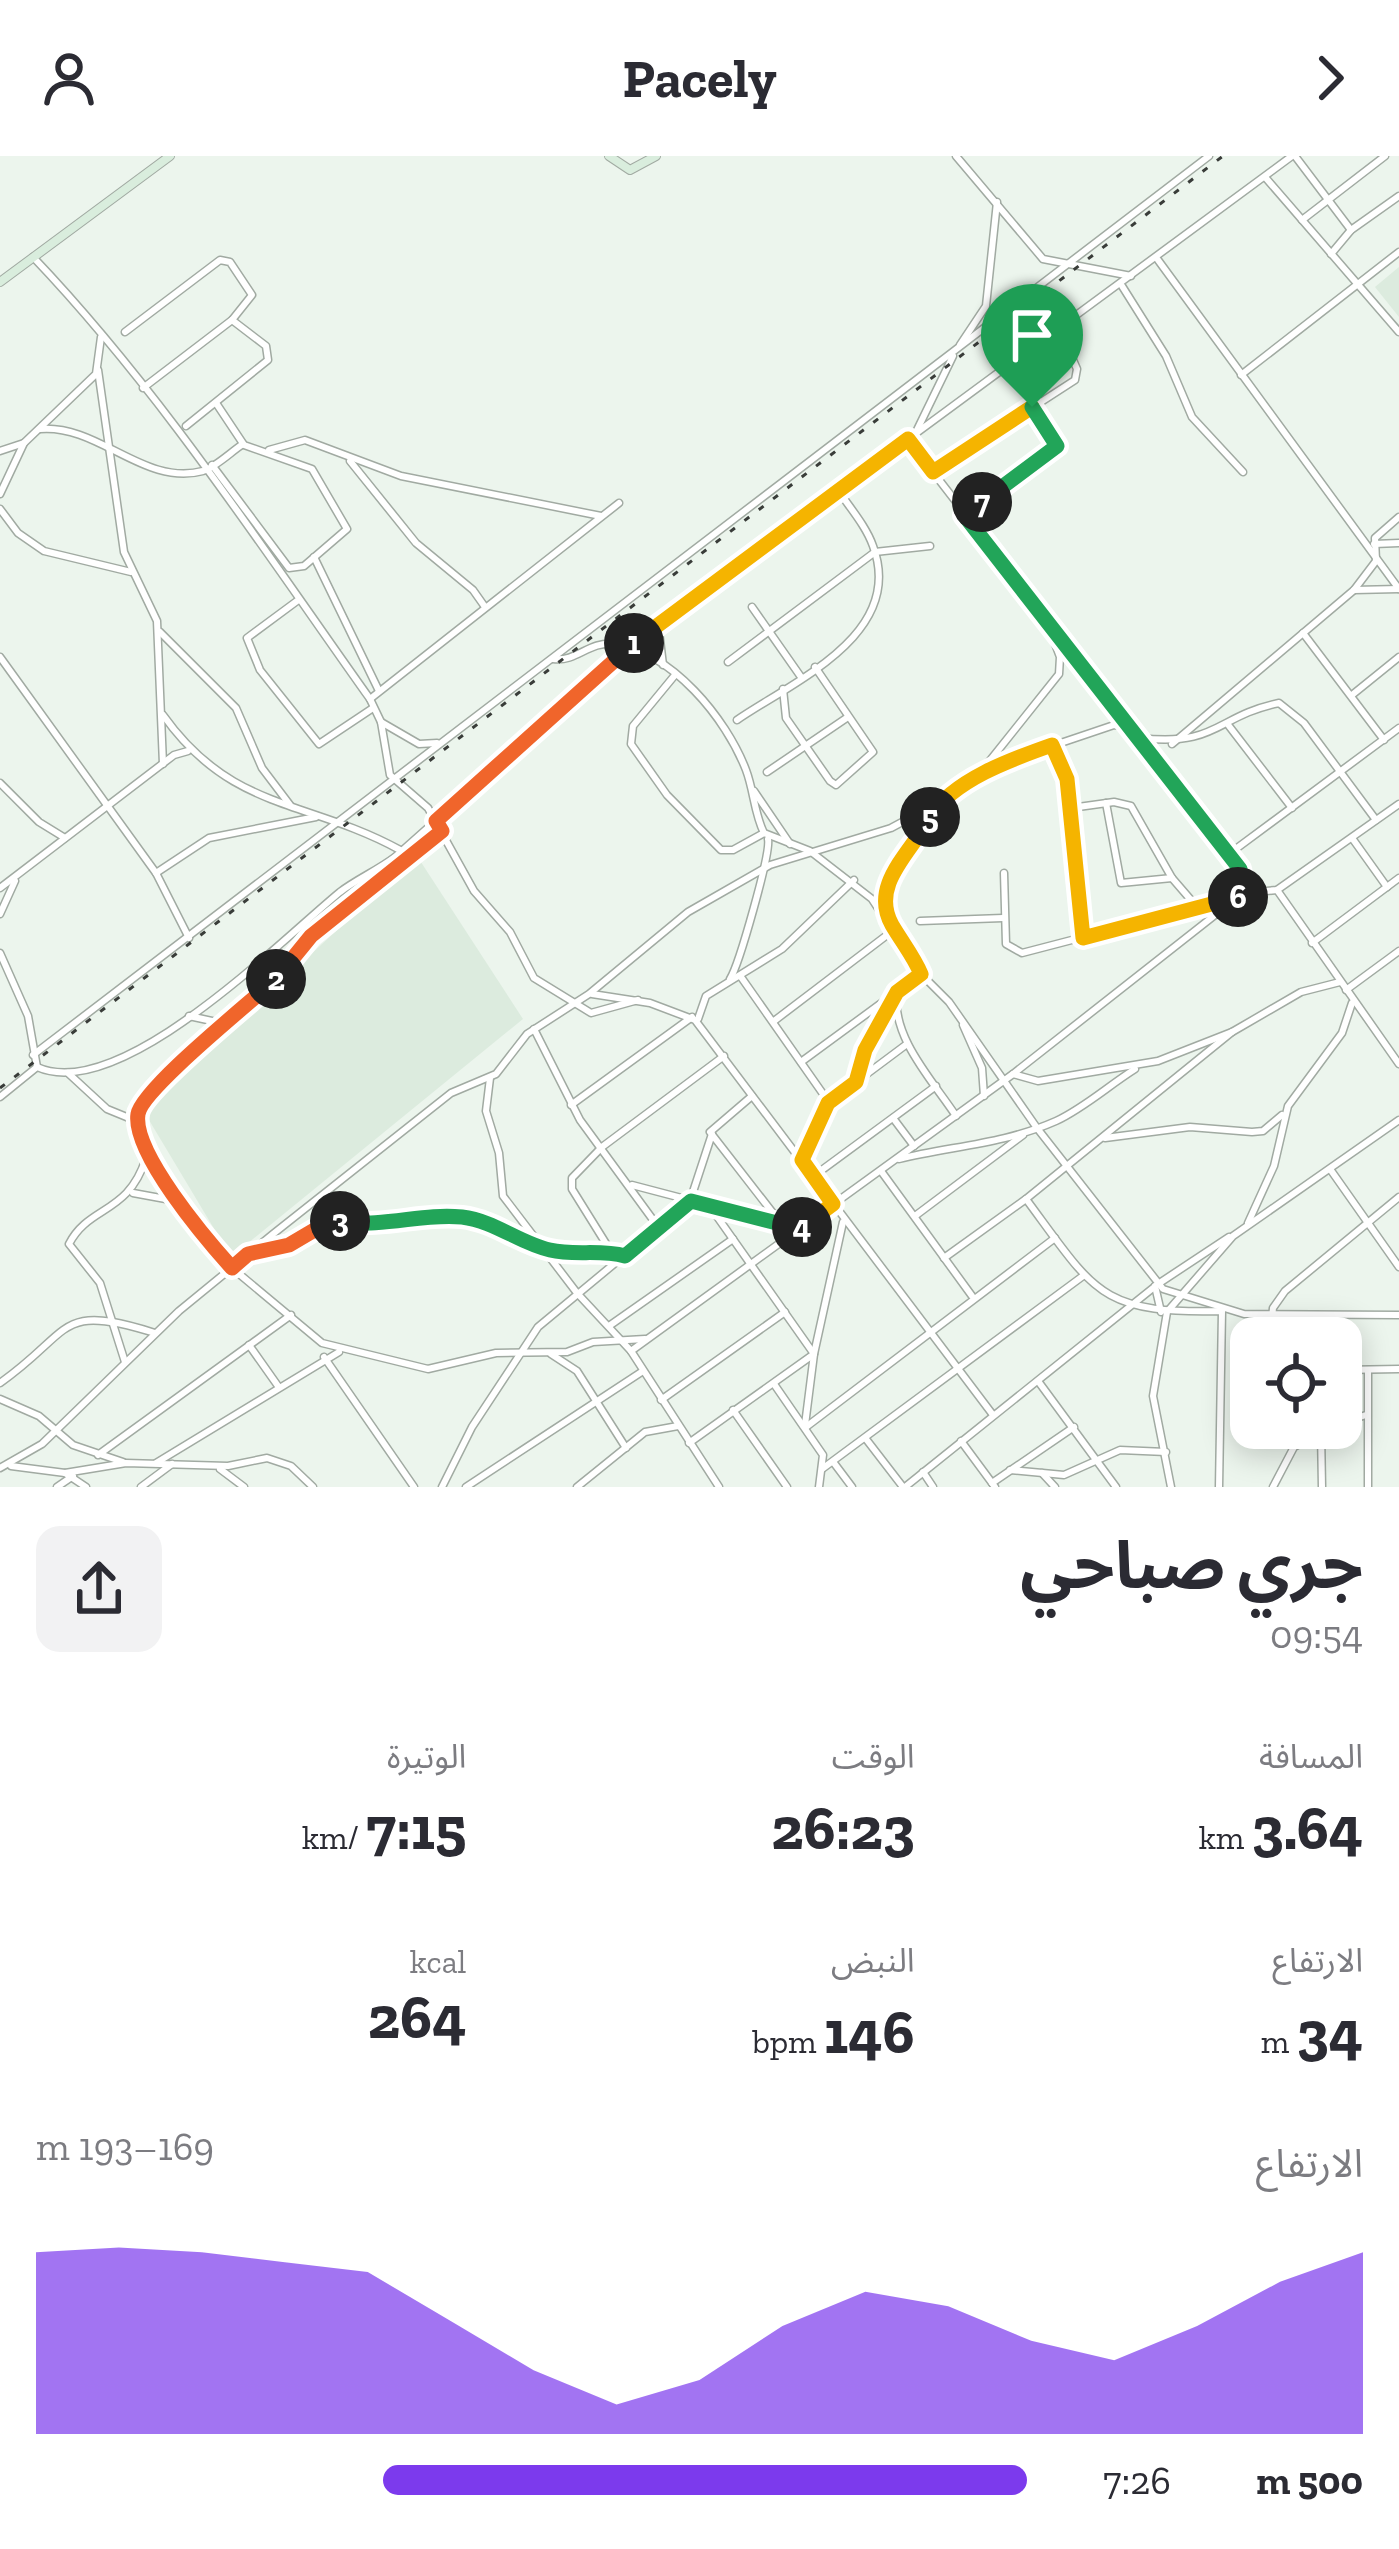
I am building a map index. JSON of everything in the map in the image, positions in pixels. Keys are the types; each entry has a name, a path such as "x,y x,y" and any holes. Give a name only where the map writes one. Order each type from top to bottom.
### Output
{"main road":[{"path":"0,282 170,156"},
{"path":"609,156 630,170 656,156"}],"street":[{"path":"956,156 1035,253 1069,265 1135,277"},
{"path":"33,1055 1210,156"},
{"path":"0,1097 37,1067 68,1073 124,1058 186,1016 436,821 658,623 1294,156 1351,230"},
{"path":"1302,220 1385,156"},
{"path":"1265,177 1399,332"},
{"path":"1331,254 1351,230 1399,196"},
{"path":"910,438 986,306 987,251 997,202"},
{"path":"1241,375 1399,252"},
{"path":"33,257 142,388 370,698 395,779 420,798 436,821 474,891 515,940 530,974 594,1014 638,1000"},
{"path":"124,332 224,259 252,295 232,320 142,388"},
{"path":"1158,260 1399,589"},
{"path":"1122,286 1166,356 1192,418 1243,472"},
{"path":"186,426 266,365 270,356 258,337 232,320"},
{"path":"933,472 1077,376 1060,330"},
{"path":"101,335 98,395 111,445 118,520 158,629 163,764"},
{"path":"0,451 24,442 40,429 98,370"},
{"path":"212,465 283,564 296,568 345,532 346,520 309,466 243,444 216,403"},
{"path":"964,515 1056,448 1032,407"},
{"path":"40,429 69,429 111,445 141,464 204,471 243,444"},
{"path":"631,1351 1013,1074 1241,895 1244,877 1229,854 964,515 910,438"},
{"path":"266,452 304,440 401,476 601,516"},
{"path":"0,494 24,442"},
{"path":"343,454 416,543 473,590 485,608"},
{"path":"737,720 864,629 873,600 875,552 838,490"},
{"path":"370,698 619,502"},
{"path":"0,509 18,533 44,551 134,574"},
{"path":"1172,744 1354,590 1376,561 1374,544 1399,517"},
{"path":"1374,544 1399,543"},
{"path":"728,662 875,552 930,546"},
{"path":"314,557 379,691"},
{"path":"1354,590 1399,589"},
{"path":"297,601 248,638 260,670 319,744 373,708"},
{"path":"752,607 801,677"},
{"path":"973,782 1059,674 1060,657 1044,616"},
{"path":"658,623 663,664"},
{"path":"158,629 236,708 262,768 292,808"},
{"path":"1303,633 1384,740"},
{"path":"552,659 574,659 593,644 630,647 663,664 716,719 751,789 766,835 767,867 750,908 742,958 728,982"},
{"path":"1352,695 1399,657"},
{"path":"0,658 156,872 189,938"},
{"path":"783,689 786,718 836,785 873,752 815,667"},
{"path":"675,675 633,726 631,744 667,795 722,850 734,850 766,835 810,851 854,880 893,926 921,974 962,1022 1156,1285 1164,1312 1153,1396 1171,1487"},
{"path":"1139,738 1172,744 1229,726 1252,711 1282,704 1304,723 1376,820"},
{"path":"160,712 188,751 247,792 401,850"},
{"path":"767,772 849,717"},
{"path":"381,722 419,744 442,742"},
{"path":"4,1467 55,1431 124,1362 248,1254 457,1089 490,1078 534,1029 589,994 671,923 767,867 810,851 859,841 1052,745 1114,725 1130,727"},
{"path":"1229,726 1292,808"},
{"path":"1229,854 1399,728"},
{"path":"1052,745 1067,779 1083,938"},
{"path":"0,888 163,764 188,751"},
{"path":"0,783 39,822 65,838"},
{"path":"751,789 792,846"},
{"path":"893,926 887,881 917,845 942,800"},
{"path":"1106,803 1121,883 1172,878"},
{"path":"1070,808 1124,803 1135,811 1172,878 1197,908"},
{"path":"1004,873 1006,944 1014,951 1277,890 1395,807 1399,819"},
{"path":"156,872 220,834 319,817"},
{"path":"138,1132 143,1099 292,964 311,936 442,831"},
{"path":"1352,838 1387,886"},
{"path":"0,914 17,878"},
{"path":"1312,943 1399,878"},
{"path":"571,1105 695,1020 703,1000 790,943 854,880"},
{"path":"1277,890 1399,1064"},
{"path":"920,920 1004,918"},
{"path":"772,1022 893,926"},
{"path":"0,952 28,1016 37,1067"},
{"path":"944,1258 1026,1199 1232,1032 1301,992 1343,986 1397,955"},
{"path":"801,1061 921,974"},
{"path":"741,976 828,1103"},
{"path":"897,992 908,1044 956,1116"},
{"path":"589,994 638,1000 695,1020 993,1415"},
{"path":"856,1082 865,1050 896,1003"},
{"path":"1102,1138 1190,1127 1264,1131 1348,1024 1352,1003"},
{"path":"186,1016 226,1024"},
{"path":"962,1022 982,1068 983,1096"},
{"path":"534,1029 571,1105 660,1229"},
{"path":"1013,1074 1037,1081 1142,1064 1232,1032"},
{"path":"802,1160 828,1103 908,1044"},
{"path":"611,1252 570,1184 602,1148 724,1056"},
{"path":"896,1160 960,1151 1027,1132 1082,1108 1142,1064"},
{"path":"68,1073 107,1108 128,1118 147,1157 232,1268 291,1315 309,1336 341,1351 428,1369 520,1352 646,1339"},
{"path":"490,1078 486,1111 499,1153 501,1191 578,1293 631,1351 719,1487"},
{"path":"815,1175 936,1086"},
{"path":"442,1487 538,1327 691,1201 711,1127 752,1096"},
{"path":"1247,1226 1274,1166 1288,1106"},
{"path":"892,1118 914,1147"},
{"path":"866,1439 904,1487 1156,1285 1399,1120"},
{"path":"915,1216 1027,1132"},
{"path":"712,1134 790,1235"},
{"path":"124,1362 100,1283 69,1244 77,1231 133,1193 147,1157"},
{"path":"1330,1169 1399,1267"},
{"path":"881,1171 972,1296"},
{"path":"629,1184 781,1224"},
{"path":"133,1193 183,1202"},
{"path":"1271,1316 1298,1277 1399,1197"},
{"path":"1026,1199 1094,1288 1131,1307 1271,1316 1399,1315"},
{"path":"710,1208 814,1354"},
{"path":"248,1254 289,1245 333,1220 393,1226 428,1217 482,1220 544,1248 625,1256"},
{"path":"806,1426 814,1354 843,1222"},
{"path":"1164,1312 1233,1236"},
{"path":"806,1426 972,1296 1055,1238"},
{"path":"609,1327 733,1239"},
{"path":"822,1469 1083,1276"},
{"path":"1156,1285 1222,1311"},
{"path":"1219,1487 1222,1311"},
{"path":"661,1400 786,1312"},
{"path":"98,1455 291,1315"},
{"path":"0,1383 71,1324 113,1319 155,1334"},
{"path":"249,1345 278,1386"},
{"path":"153,1464 207,1435 324,1357 341,1351"},
{"path":"548,1352 577,1371 626,1448"},
{"path":"689,1443 814,1354"},
{"path":"324,1357 414,1487"},
{"path":"1362,1370 1399,1369"},
{"path":"1368,1370 1368,1487"},
{"path":"466,1487 643,1371"},
{"path":"1038,1381 1117,1487"},
{"path":"774,1384 823,1455 820,1487"},
{"path":"0,1399 39,1416 55,1431 98,1455 127,1463"},
{"path":"733,1410 788,1487"},
{"path":"1362,1417 1368,1415"},
{"path":"577,1487 645,1432 678,1426"},
{"path":"961,1441 993,1485 1074,1426"},
{"path":"1273,1487 1293,1449"},
{"path":"1322,1487 1323,1449"},
{"path":"1010,1470 1064,1475 1120,1450 1166,1452"},
{"path":"4,1467 69,1474 127,1463 218,1467 279,1460 313,1487"},
{"path":"141,1487 175,1462"},
{"path":"834,1462 852,1487"},
{"path":"218,1467 244,1487"},
{"path":"923,1472 933,1487"},
{"path":"1042,1473 1054,1487"},
{"path":"57,1487 69,1474"},
{"path":"69,1474 86,1487"}],"shaded area":[{"path":"1399,267 1399,317 1375,287"},
{"path":"417,856 523,1019 231,1257 143,1110"}],"railway":[{"path":"0,1088 1223,156"}],"route":[{"path":"1032,407 1057,442 1056,448 964,515 1240,869 1243,893 1083,938 1067,779 1052,745 942,800 917,845 887,881 891,923 921,974 897,992 896,1003 865,1050 856,1082 828,1103 802,1160 833,1204 790,1235 781,1224 691,1201 625,1256 582,1248 551,1250 482,1220 463,1217 428,1217 393,1226 333,1220 289,1245 248,1254 232,1268 175,1191 150,1166 138,1132 143,1099 274,980 311,936 442,831 436,821 656,625 908,439 933,472 1032,407"}]}
